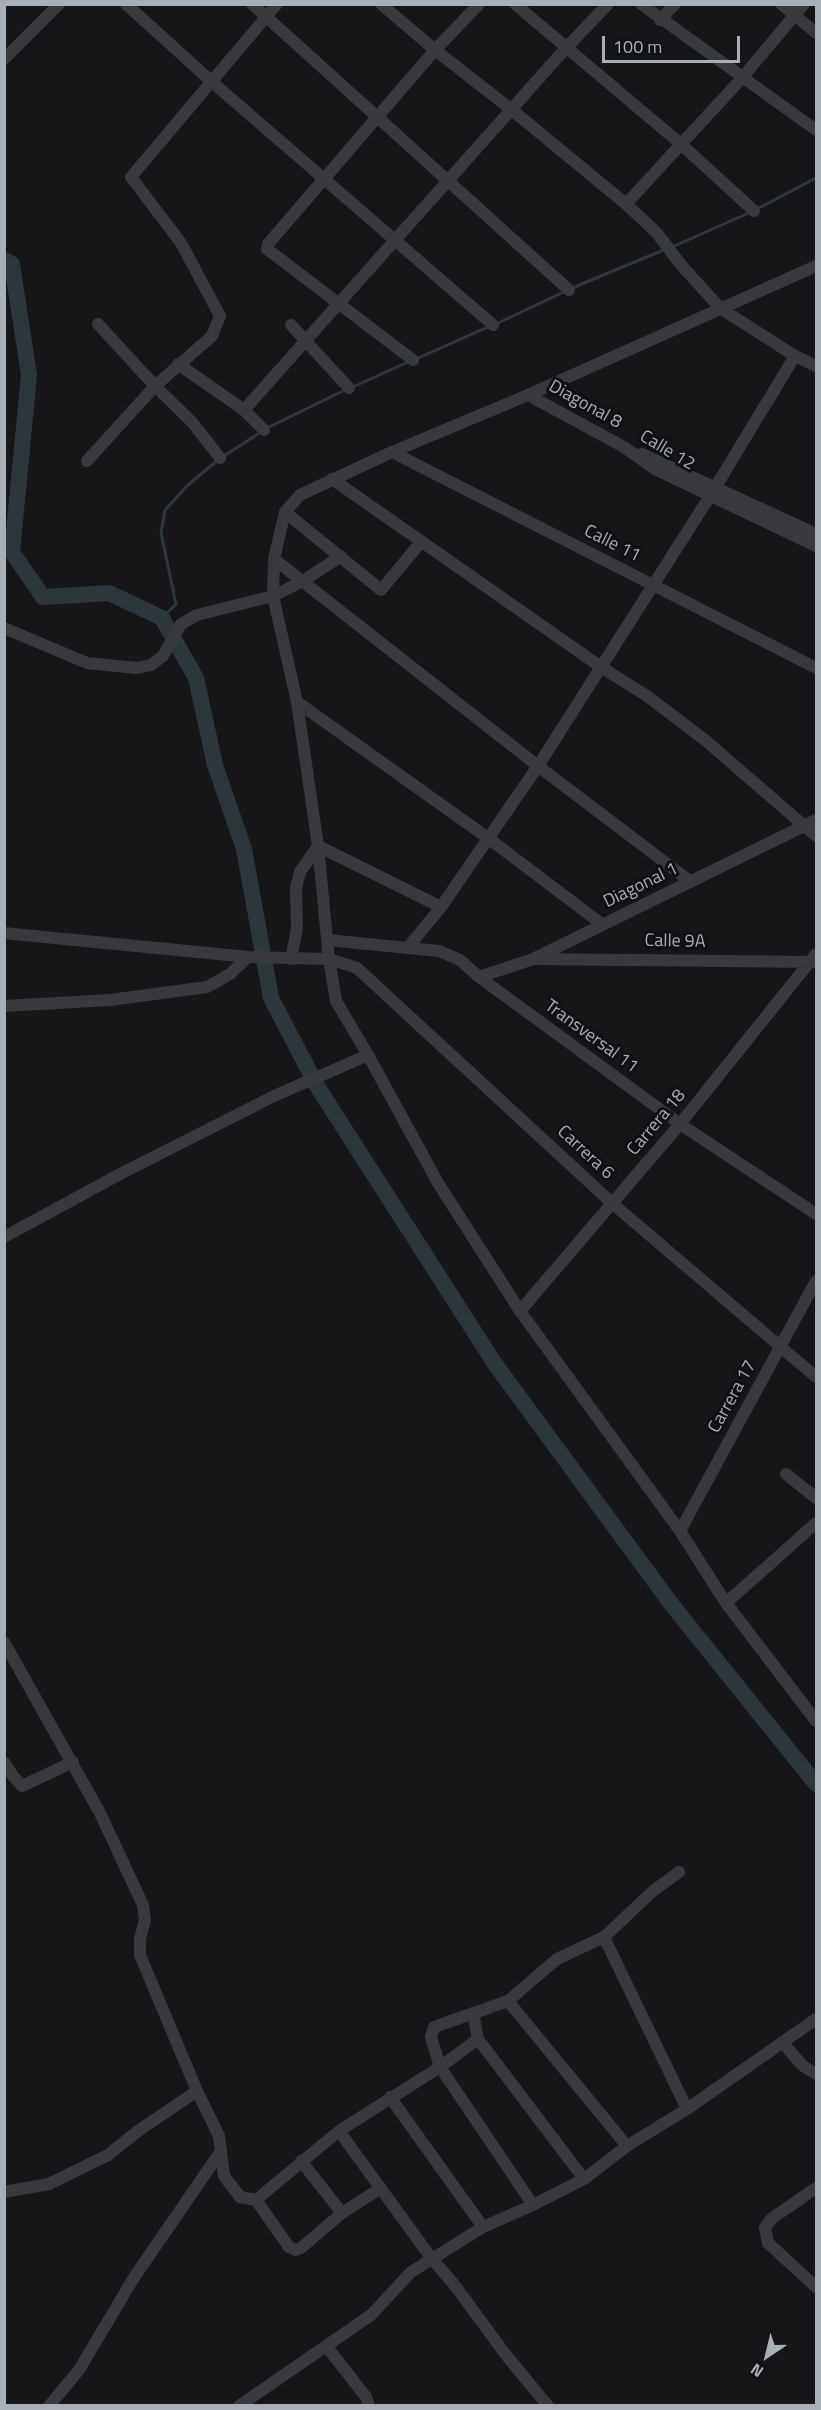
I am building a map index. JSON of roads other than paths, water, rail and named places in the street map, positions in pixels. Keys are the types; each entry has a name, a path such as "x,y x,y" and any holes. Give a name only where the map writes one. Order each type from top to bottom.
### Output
{"street":[{"path":"126,4 212,82 326,178 493,325"},
{"path":"252,4 569,290"},
{"path":"87,461 178,364 212,336 220,316 181,243 130,178 277,4"},
{"path":"381,4 626,204 656,232 682,266 720,308 795,356 816,366"},
{"path":"413,360 267,249 268,244 435,50 479,4"},
{"path":"515,4 682,145 754,211"},
{"path":"244,410 566,48 608,4"},
{"path":"641,4 660,20 816,130"},
{"path":"660,20 675,4"},
{"path":"781,4 816,33"},
{"path":"626,204 742,78 804,4"},
{"path":"4,59 55,6"},
{"path":"816,266 528,395 392,452 300,495 285,512 274,559 273,596 297,702 318,846 329,959 336,1001 438,1184 520,1311 680,1531 726,1603 816,1721"},
{"path":"98,324 155,387 192,423 220,458"},
{"path":"291,325 349,388"},
{"path":"409,946 441,907 538,766 712,492 795,356"},
{"path":"178,364 244,410 264,430"},
{"name":"Diagonal 8","path":"528,395 624,447"},
{"name":"Calle 12","path":"624,447 655,469 816,534"},
{"name":"Calle 11","path":"392,452 816,668"},
{"path":"332,479 601,667 647,696 811,824 816,836"},
{"name":"Calle 12","path":"712,492 816,546"},
{"path":"285,512 381,590 421,542"},
{"path":"4,628 87,663 137,668 151,665 163,656 181,624 197,615 273,596 303,581 341,556"},
{"path":"274,559 538,766 691,882"},
{"path":"297,702 488,838 603,925"},
{"name":"Diagonal 1","path":"479,977 533,959 811,824"},
{"path":"318,846 441,907"},
{"path":"291,959 297,929 296,888 300,873 318,846"},
{"name":"Carrera 6","path":"4,933 248,957 329,959 357,968 613,1204 816,1377"},
{"name":"Transversal 11","path":"327,940 409,946 439,951 460,960 479,977 681,1124 816,1214"},
{"path":"4,1006 110,1000 207,987 230,974 248,957"},
{"name":"Calle 9A","path":"533,959 814,959"},
{"name":"Carrera 18","path":"520,1311 681,1124 814,959"},
{"path":"4,1237 122,1173 274,1096 368,1055"},
{"name":"Carrera 17","path":"680,1531 816,1281"},
{"path":"786,1474 816,1498"},
{"path":"726,1603 816,1523"},
{"path":"4,1642 100,1813 143,1905 145,1920 140,1939 140,1955 197,2091 219,2136 224,2175 240,2197 256,2200 289,2247 296,2250 342,2213 381,2188"},
{"path":"4,1762 22,1786 73,1762"},
{"path":"533,2205 440,2067 431,2037 434,2027 508,2001 557,1959 604,1936 653,1891 679,1872"},
{"path":"604,1936 687,2109"},
{"path":"508,2001 627,2146"},
{"path":"473,2013 478,2040 584,2179"},
{"path":"240,2406 371,2315 411,2272 483,2227 584,2179 627,2146 687,2109 816,2019"},
{"path":"256,2200 339,2131 478,2040"},
{"path":"782,2042 814,2075"},
{"path":"4,2192 49,2184 108,2155 138,2131 197,2091"},
{"path":"390,2097 483,2227"},
{"path":"339,2131 432,2259 548,2406"},
{"path":"49,2406 79,2370 133,2278 221,2151"},
{"path":"301,2161 342,2213"},
{"path":"816,2188 771,2219 765,2228 768,2242 816,2287"},
{"path":"327,2347 366,2397 369,2406"}],"waterway":[{"path":"757,209 816,178"},
{"path":"672,247 751,212"},
{"path":"572,288 666,249"},
{"path":"4,260 12,264 29,375 12,552 43,597 109,593 162,618 196,678 215,765 244,849 271,998 317,1086 495,1364 672,1605 816,1784"},
{"path":"496,324 566,291"},
{"path":"416,359 490,326"},
{"path":"353,387 410,361"},
{"path":"267,428 347,389"},
{"path":"224,456 261,432"},
{"path":"162,618 176,604 161,533 165,510 188,485 218,460"}]}
